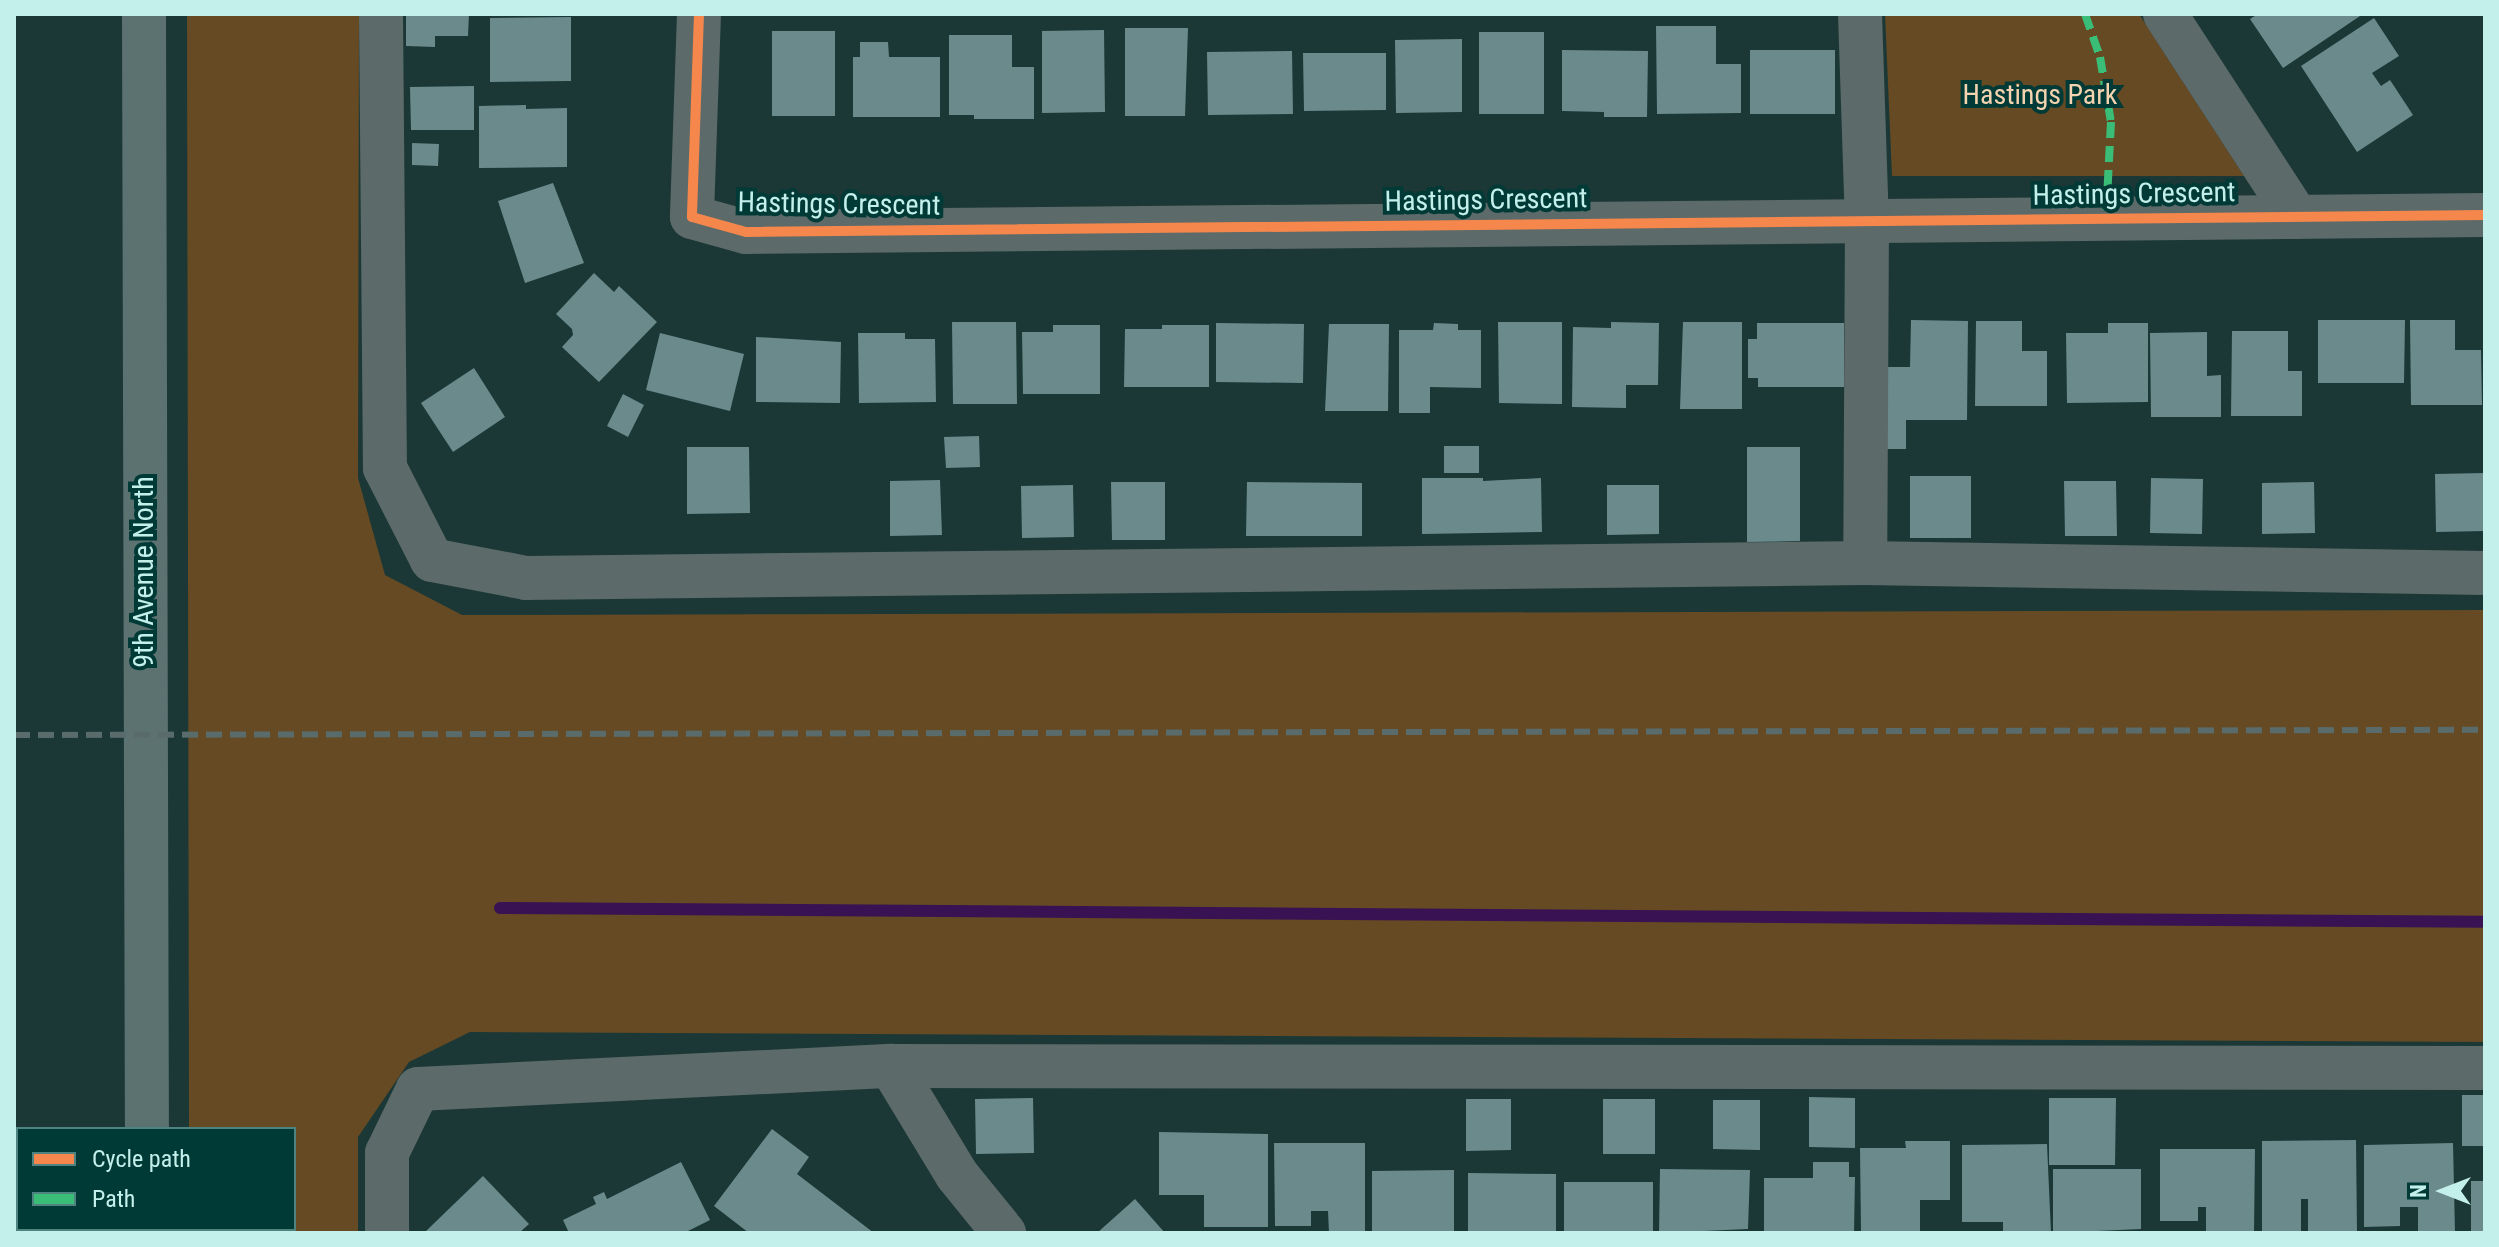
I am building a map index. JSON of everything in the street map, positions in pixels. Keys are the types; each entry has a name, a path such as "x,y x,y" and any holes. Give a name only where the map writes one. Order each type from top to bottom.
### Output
{"main road":[{"name":"9th Avenue North","path":"144,14 147,1127"}],"street":[{"path":"381,14 385,468 432,560 526,578 1865,563 2485,573"},
{"name":"Hastings Crescent","path":"699,14 692,217 746,232 2485,215"},
{"path":"1860,14 1867,221 1865,563"},
{"path":"2165,14 2297,217"},
{"path":"387,1233 387,1153 418,1089 891,1066 2485,1068"},
{"path":"891,1066 957,1175 1004,1233"}],"green space":[{"path":"187,14 359,14 358,478 385,575 462,615 2485,610 2485,1042 470,1032 409,1062 358,1137 358,1233 189,1233 296,1231 296,1127 189,1127"},
{"name":"Hastings Park","path":"1885,14 2139,14 2244,176 1892,176"}],"building":[{"path":"406,14 469,14 468,36 435,36 435,47 406,46"},
{"path":"2258,14 2363,14 2283,68 2250,19"},
{"path":"571,17 571,81 490,82 490,18"},
{"path":"2374,18 2399,56 2372,73 2381,86 2390,80 2413,115 2357,152 2301,66"},
{"path":"1656,26 1716,26 1716,64 1741,64 1741,113 1657,114"},
{"path":"1125,28 1188,28 1185,116 1125,116"},
{"path":"1104,30 1105,112 1042,113 1042,31"},
{"path":"772,31 835,31 835,116 772,116"},
{"path":"1479,32 1544,32 1544,114 1479,114"},
{"path":"949,35 1012,35 1012,67 1034,67 1034,119 974,119 974,115 949,115"},
{"path":"1462,39 1462,112 1396,113 1395,40"},
{"path":"860,42 888,42 889,57 940,57 940,117 853,117 853,57 860,57"},
{"path":"1562,50 1648,51 1647,117 1604,117 1604,112 1562,111"},
{"path":"1750,50 1835,50 1835,114 1750,114"},
{"path":"1292,51 1293,114 1208,115 1207,52"},
{"path":"1303,53 1386,53 1386,110 1304,111"},
{"path":"474,86 474,130 411,130 410,87"},
{"path":"526,105 526,109 567,108 567,167 479,168 479,106"},
{"path":"412,143 439,144 438,166 412,165"},
{"path":"553,183 584,263 525,283 498,201"},
{"path":"594,273 614,292 619,286 657,322 599,382 562,347 573,335 572,329 556,314"},
{"path":"1911,320 1968,321 1967,420 1906,420 1906,449 1881,449 1883,367 1910,367"},
{"path":"2318,320 2405,320 2404,383 2318,383"},
{"path":"2410,320 2455,320 2455,350 2481,350 2482,405 2411,405"},
{"path":"1976,321 2022,321 2022,351 2047,351 2047,406 1975,406"},
{"path":"952,322 1016,322 1017,404 953,404"},
{"path":"1498,322 1562,322 1562,404 1499,403"},
{"path":"1611,322 1659,323 1658,385 1626,385 1626,408 1572,407 1573,327 1611,328"},
{"path":"1683,322 1742,322 1742,409 1680,409"},
{"path":"1216,323 1304,324 1303,383 1216,382"},
{"path":"1434,323 1458,324 1458,330 1481,330 1481,388 1430,387 1430,413 1399,413 1399,330 1433,330"},
{"path":"1757,323 1844,323 1844,387 1758,387 1758,378 1748,378 1748,339 1757,339"},
{"path":"2108,323 2148,323 2148,402 2067,403 2066,333 2108,333"},
{"path":"1329,324 1389,324 1388,411 1325,411"},
{"path":"1053,325 1100,325 1100,394 1023,394 1022,332 1053,332"},
{"path":"1162,325 1209,325 1209,387 1124,387 1125,329 1162,329"},
{"path":"2232,331 2288,331 2288,371 2302,371 2302,416 2231,416"},
{"path":"2207,332 2207,376 2221,375 2221,417 2151,417 2150,333"},
{"path":"660,333 744,354 730,411 646,390"},
{"path":"858,333 905,333 905,339 935,339 936,402 859,403"},
{"path":"756,337 841,342 840,403 756,402"},
{"path":"474,368 505,417 453,452 421,403"},
{"path":"623,394 644,405 628,437 607,426"},
{"path":"979,436 980,467 946,468 944,437"},
{"path":"1444,446 1479,446 1479,473 1444,473"},
{"path":"687,447 749,447 750,513 687,514"},
{"path":"1747,447 1800,447 1800,541 1747,542"},
{"path":"2485,473 2485,531 2436,532 2435,474"},
{"path":"1910,476 1971,476 1971,538 1910,538"},
{"path":"1422,478 1483,478 1483,481 1541,478 1542,532 1422,534"},
{"path":"2151,478 2203,479 2202,534 2150,533"},
{"path":"940,480 942,535 890,536 890,481"},
{"path":"2064,481 2116,481 2117,536 2065,536"},
{"path":"1111,482 1165,482 1165,540 1112,540"},
{"path":"1247,482 1362,483 1362,536 1246,536"},
{"path":"2314,482 2315,533 2262,534 2262,483"},
{"path":"1073,485 1074,537 1022,538 1021,486"},
{"path":"1607,485 1659,485 1659,534 1607,535"},
{"path":"2462,1095 2485,1095 2485,1146 2462,1146"},
{"path":"1809,1097 1855,1098 1855,1148 1809,1147"},
{"path":"1033,1098 1034,1153 976,1154 975,1099"},
{"path":"2049,1098 2116,1098 2115,1165 2049,1165"},
{"path":"1466,1099 1511,1099 1511,1150 1466,1151"},
{"path":"1603,1099 1655,1099 1655,1154 1603,1154"},
{"path":"1713,1100 1760,1100 1760,1150 1713,1149"},
{"path":"772,1129 809,1157 797,1174 874,1233 749,1233 714,1206"},
{"path":"1159,1132 1268,1134 1268,1227 1204,1227 1204,1195 1159,1195"},
{"path":"2356,1140 2357,1233 2308,1233 2308,1199 2301,1199 2301,1233 2262,1233 2262,1141"},
{"path":"1905,1141 1950,1141 1950,1200 1920,1200 1920,1233 1861,1233 1860,1148 1906,1148"},
{"path":"1274,1143 1365,1143 1365,1233 1329,1233 1328,1211 1311,1211 1311,1226 1275,1226"},
{"path":"2453,1143 2455,1233 2418,1233 2418,1207 2400,1207 2400,1226 2364,1227 2364,1145"},
{"path":"2047,1144 2051,1233 2003,1233 2003,1222 1962,1222 1962,1145"},
{"path":"2160,1149 2255,1149 2254,1233 2206,1233 2206,1207 2198,1207 2198,1221 2160,1221"},
{"path":"681,1162 710,1220 684,1233 569,1233 563,1220 596,1204 593,1197 604,1192 607,1199"},
{"path":"1813,1162 1849,1162 1849,1177 1855,1177 1854,1233 1764,1233 1764,1178 1813,1178"},
{"path":"1660,1169 1750,1170 1748,1229 1659,1233"},
{"path":"2053,1169 2141,1169 2141,1229 2053,1233"},
{"path":"1454,1170 1454,1233 1372,1232 1372,1171"},
{"path":"1468,1173 1556,1174 1556,1233 1468,1233"},
{"path":"483,1176 529,1224 519,1233 424,1233"},
{"path":"2471,1181 2485,1181 2485,1233 2471,1233"},
{"path":"1564,1182 1653,1182 1653,1233 1564,1233"},
{"path":"1135,1199 1165,1233 1097,1233"}],"waterway":[{"path":"500,908 2485,922"}],"railway":[{"path":"14,735 2485,730"}],"marked path":[{"path":"2085,14 2100,57 2111,122 2106,218"}],"cycle path":[{"path":"699,14 692,217 746,232 2485,215"}]}
